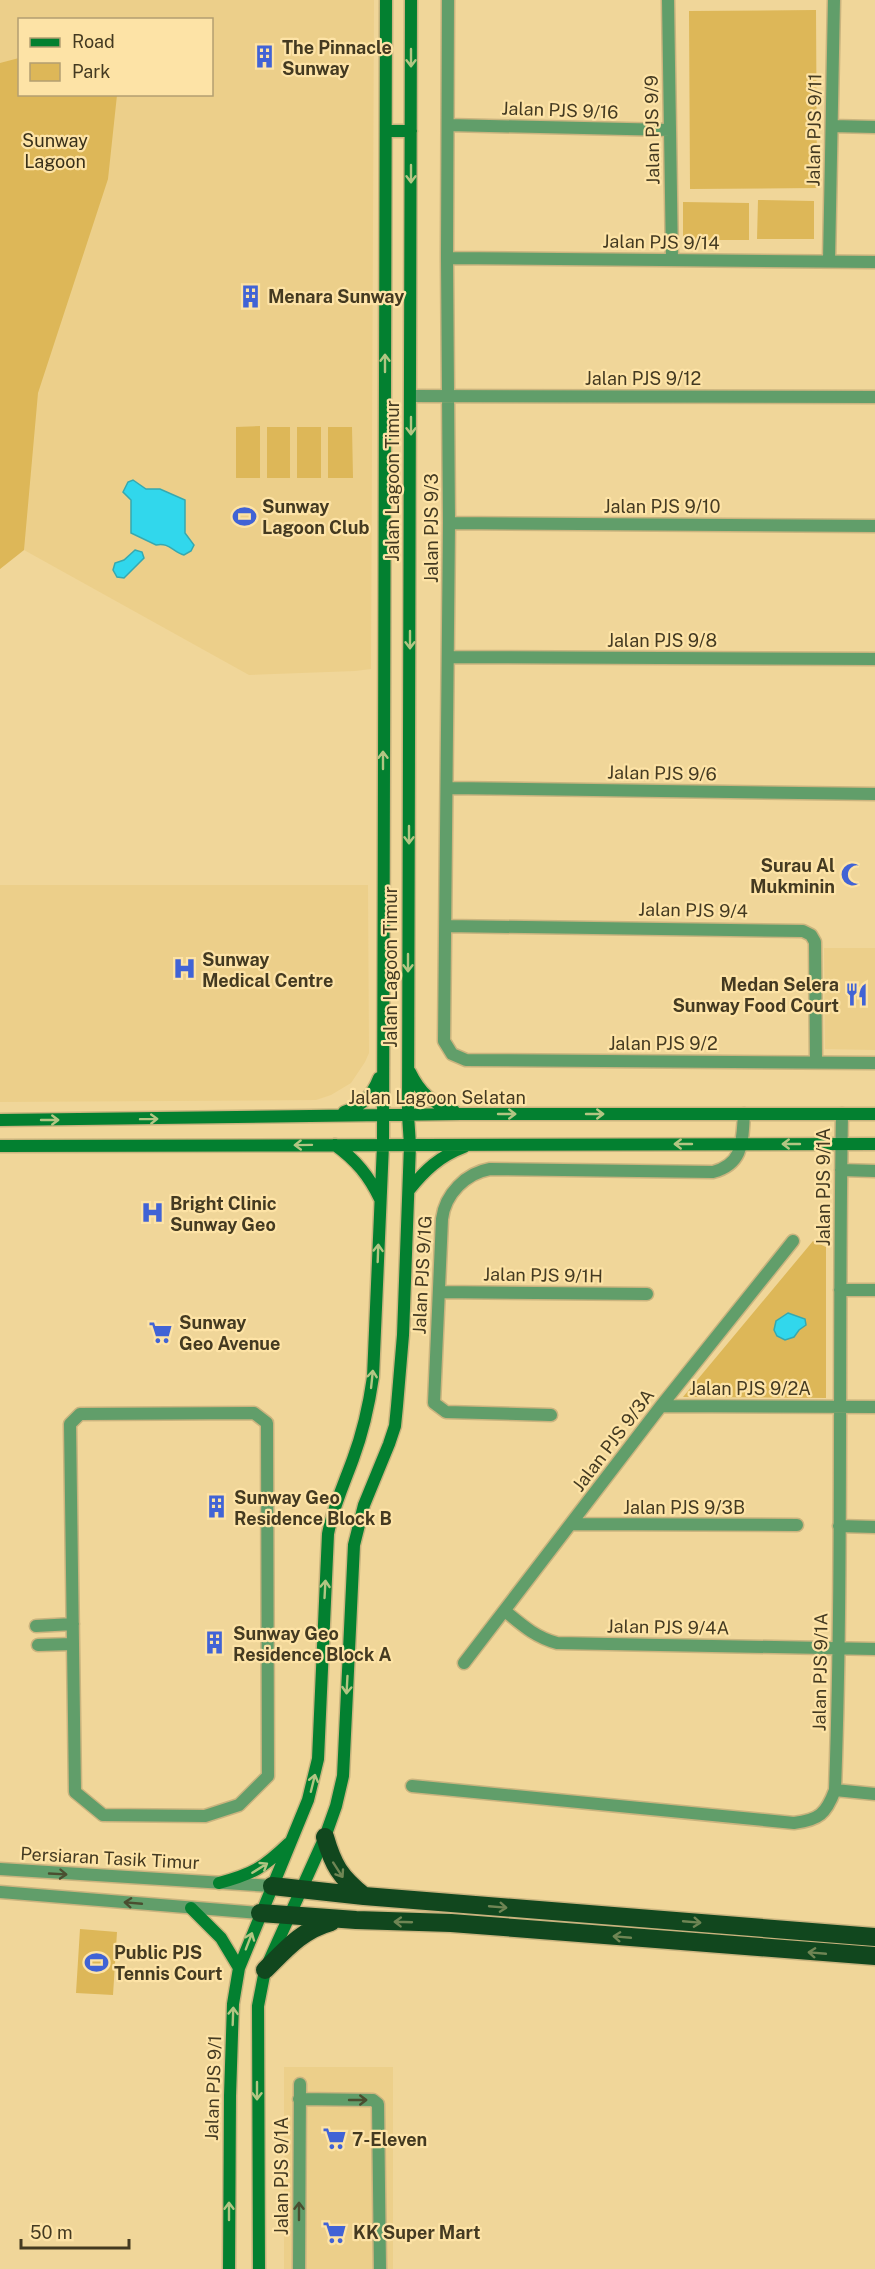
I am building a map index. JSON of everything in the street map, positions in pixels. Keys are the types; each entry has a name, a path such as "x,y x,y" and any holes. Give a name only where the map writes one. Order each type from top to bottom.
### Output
{"highway":[{"path":"325,1837 338,1872 363,1896"},
{"path":"272,1886 363,1896 875,1937"},
{"path":"260,1913 451,1923 875,1956"},
{"path":"265,1970 297,1937 315,1927 342,1919"}],"main road":[{"name":"Jalan Lagoon Timur","path":"260,1913 309,1800 318,1759 328,1534 331,1515 352,1461 368,1409 373,1377 383,1145 387,0"},
{"name":"Jalan Lagoon Timur","path":"288,1915 325,1837 343,1776 354,1545 364,1505 395,1426 403,1335 410,1145 408,1069 411,0"},
{"path":"386,131 411,131"},
{"path":"408,1069 422,1094 443,1107 461,1114"},
{"path":"334,1115 355,1108 367,1100 375,1090 382,1070"},
{"name":"Jalan Lagoon Selatan","path":"0,1120 461,1114 875,1114"},
{"path":"409,1190 427,1169 445,1155 471,1144"},
{"path":"0,1146 875,1144"},
{"path":"335,1145 360,1166 371,1181 380,1200"},
{"path":"219,1883 260,1869 293,1838"},
{"path":"191,1908 221,1938 239,1968"},
{"name":"Jalan PJS 9/1","path":"229,2269 233,2004 239,1968 260,1913"},
{"path":"259,2269 258,2006 265,1970 288,1915"}],"street":[{"name":"Jalan PJS 9/3","path":"448,0 449,523 444,1041 452,1054"},
{"name":"Jalan PJS 9/9","path":"668,0 672,260"},
{"name":"Jalan PJS 9/11","path":"829,261 834,0"},
{"name":"Jalan PJS 9/16","path":"448,124 670,130"},
{"path":"832,126 875,127"},
{"name":"Jalan PJS 9/14","path":"447,258 875,262"},
{"name":"Jalan PJS 9/12","path":"411,396 875,397"},
{"name":"Jalan PJS 9/10","path":"449,523 875,526"},
{"name":"Jalan PJS 9/8","path":"448,657 875,658"},
{"name":"Jalan PJS 9/6","path":"447,788 875,794"},
{"name":"Jalan PJS 9/4","path":"446,926 794,929 803,931 811,935 815,942 816,1061"},
{"name":"Jalan PJS 9/2","path":"452,1054 466,1060 875,1062"},
{"path":"742,1144 744,1114"},
{"name":"Jalan PJS 9/1A","path":"412,1786 794,1823 820,1816 829,1806 835,1790 840,1647 838,1407 842,1114"},
{"name":"Jalan PJS 9/1G","path":"551,1415 446,1412 438,1409 434,1403 443,1206 450,1196 469,1176 477,1171 490,1169 713,1172 726,1168 734,1161 742,1144"},
{"path":"841,1170 875,1171"},
{"name":"Jalan PJS 9/3A","path":"464,1663 661,1406 794,1241"},
{"path":"840,1290 875,1290"},
{"name":"Jalan PJS 9/1H","path":"439,1292 647,1294"},
{"name":"Jalan PJS 9/2A","path":"661,1406 875,1407"},
{"path":"115,1413 254,1413 267,1423 268,1776 239,1805 205,1816 104,1815 75,1792 73,1624 70,1424 80,1414 115,1413"},
{"name":"Jalan PJS 9/3B","path":"571,1524 797,1525"},
{"path":"839,1526 875,1527"},
{"name":"Jalan PJS 9/4A","path":"505,1611 535,1635 557,1643 875,1649"},
{"path":"36,1626 73,1624"},
{"path":"38,1645 73,1644"},
{"path":"835,1790 875,1794"},
{"name":"Persiaran Tasik Timur","path":"0,1869 272,1886"},
{"path":"0,1892 260,1913"},
{"name":"Jalan PJS 9/1A","path":"299,2269 300,2084"},
{"path":"299,2099 373,2100 378,2104 380,2269"}],"shaded area":[{"path":"0,0 374,0 371,669 249,675 24,550 0,569"},
{"name":"Sunway Medical Centre","path":"0,885 368,885 369,1053 365,1062 351,1083 331,1095 316,1100 0,1102"},
{"path":"824,948 875,948 875,1050 825,1049"},
{"path":"284,2067 393,2067 393,2269 284,2269"}],"green space":[{"path":"816,10 817,188 690,189 689,11"},
{"name":"Sunway Lagoon","path":"18,58 18,96 117,96 108,179 38,393 24,550 0,569 0,63"},
{"path":"758,200 814,201 814,239 757,239"},
{"path":"683,202 749,203 749,240 683,240"},
{"path":"260,426 260,478 236,478 236,427"},
{"path":"267,427 290,427 290,478 267,478"},
{"path":"297,427 321,427 321,478 297,478"},
{"path":"328,427 352,427 353,478 328,478"},
{"path":"813,1241 826,1247 826,1398 683,1397"},
{"name":"Public PJS Tennis Court","path":"80,1929 117,1932 113,1995 76,1993"}],"water":[{"path":"133,480 146,489 160,489 185,500 185,533 194,545 191,551 184,555 168,546 156,545 131,533 131,500 123,492 128,482"},
{"path":"135,550 142,552 144,558 124,578 117,577 113,570 115,563 124,560"},
{"path":"788,1313 805,1319 806,1325 794,1337 785,1340 777,1336 774,1330 776,1321"}],"place":[{"name":"The Pinnacle Sunway","path":"264,57"},
{"name":"Menara Sunway","path":"250,296"},
{"name":"Sunway Lagoon Club","path":"244,516"},
{"name":"Surau Al Mukminin","path":"853,875"},
{"name":"Sunway Medical Centre","path":"184,969"},
{"name":"Medan Selera Sunway Food Court","path":"857,994"},
{"name":"Bright Clinic Sunway Geo","path":"152,1213"},
{"name":"Sunway Geo Avenue","path":"161,1332"},
{"name":"Sunway Geo Residence Block B","path":"216,1507"},
{"name":"Sunway Geo Residence Block A","path":"215,1643"},
{"name":"Public PJS Tennis Court","path":"96,1962"},
{"name":"7-Eleven","path":"334,2139"},
{"name":"KK Super Mart","path":"335,2232"}]}
